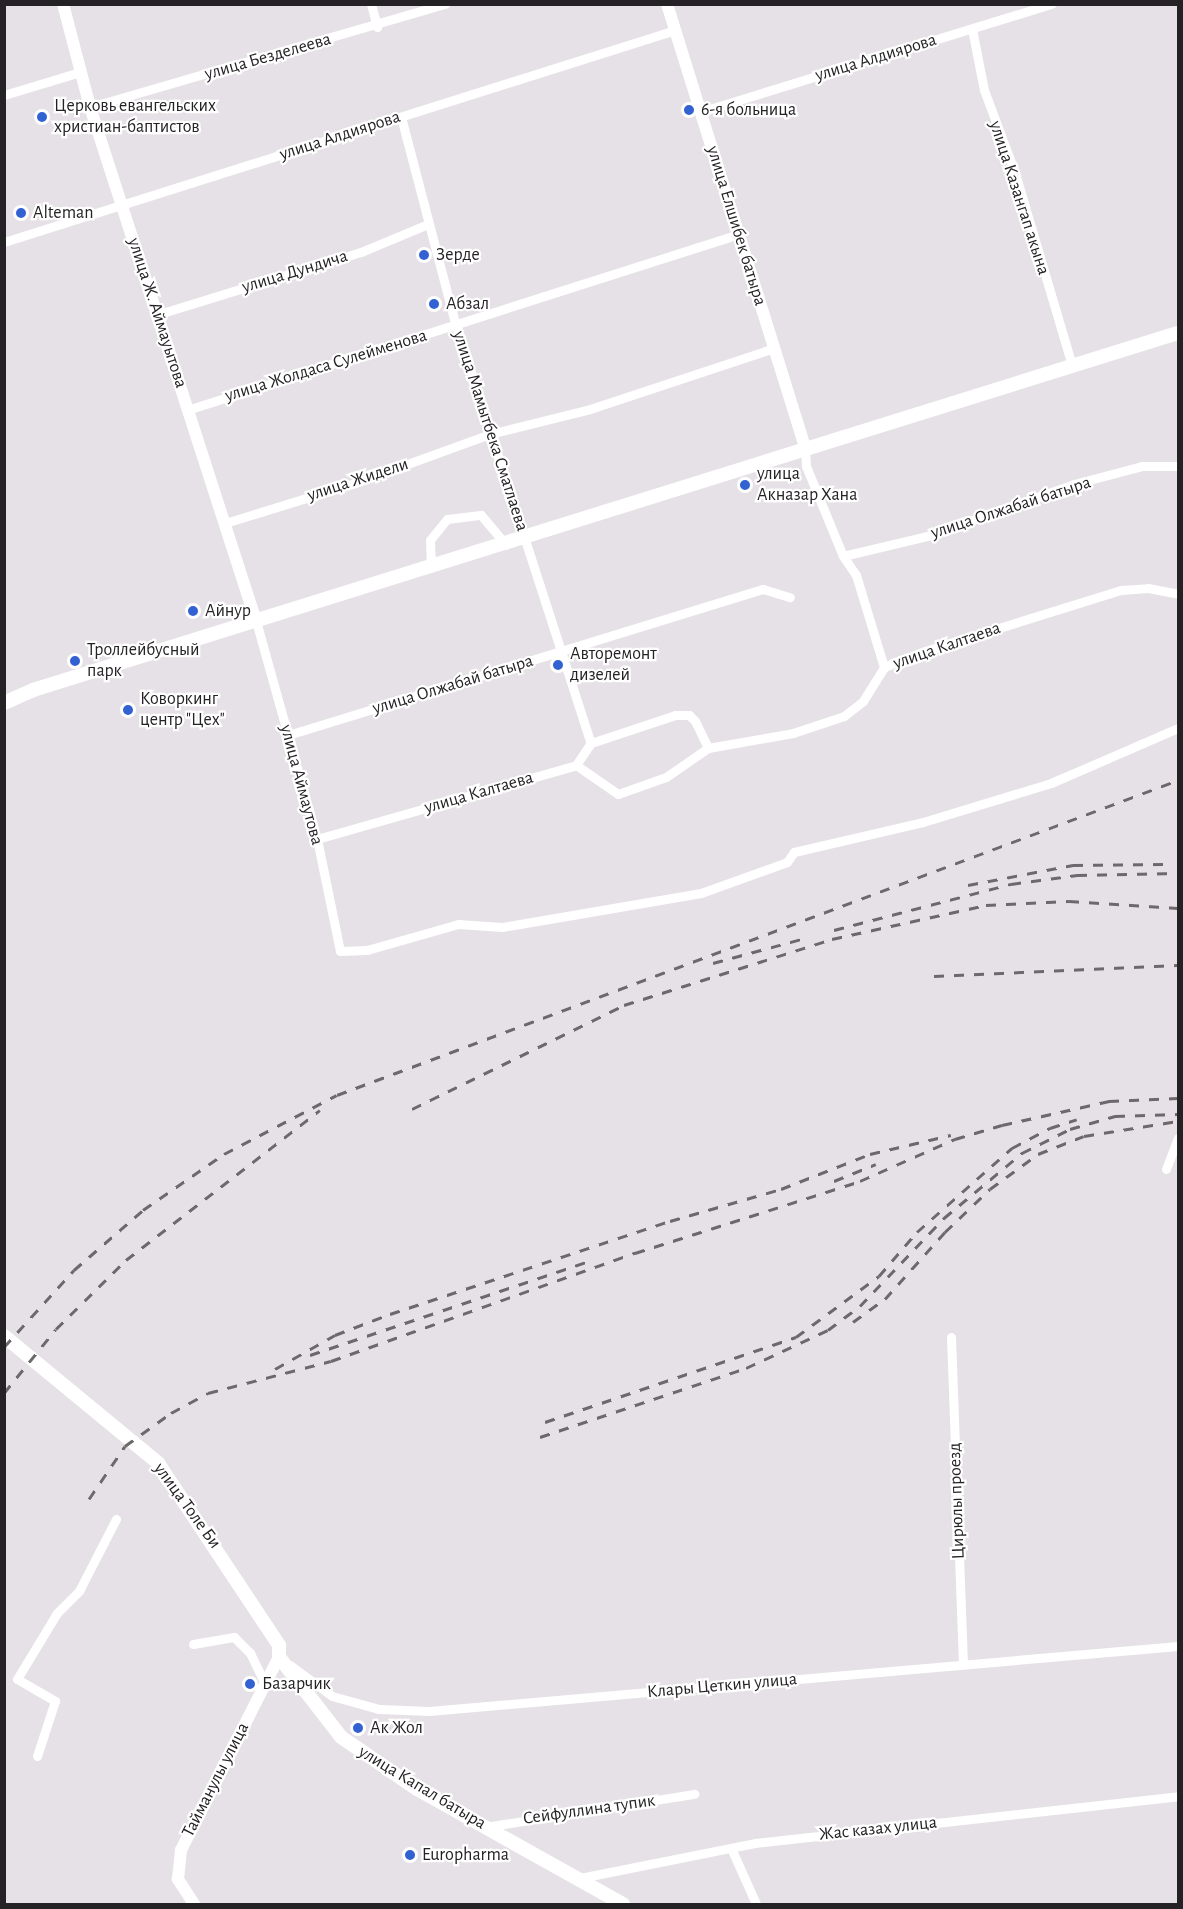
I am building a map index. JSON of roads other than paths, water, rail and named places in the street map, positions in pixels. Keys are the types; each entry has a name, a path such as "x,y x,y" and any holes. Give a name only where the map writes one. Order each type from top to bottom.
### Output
{"main road":[{"path":"4,703 33,690 525,539 805,447 1179,333"},
{"name":"улица Толе Би","path":"4,1336 158,1463 279,1651"},
{"name":"улица Капал батыра","path":"279,1651 341,1737 417,1789 580,1878 623,1905"}],"street":[{"name":"улица Ж. Аймауытова","path":"63,4 90,107 159,314 256,621"},
{"path":"371,4 377,27"},
{"name":"улица Безделеева","path":"90,107 377,27 445,4"},
{"name":"улица Елшибек батыра","path":"667,4 805,447"},
{"name":"улица Алдиярова","path":"700,112 1052,4"},
{"name":"улица Казангап акына","path":"972,29 984,90 1015,173 1072,365"},
{"name":"улица Алдиярова","path":"4,242 675,30"},
{"path":"4,95 80,72"},
{"name":"улица Мамытбека Сматлаева","path":"400,117 456,326 591,743"},
{"name":"улица Дундича","path":"159,314 361,252 428,224"},
{"name":"улица Жолдаса Сулейменова","path":"188,410 739,234"},
{"name":"улица Жидели","path":"225,523 358,482 490,434 590,409 774,348"},
{"path":"805,447 806,466 843,556 856,575 884,668"},
{"name":"улица Олжабай батыра","path":"843,556 927,536 1074,484 1142,466 1179,466"},
{"path":"431,568 430,540 447,519 481,515 506,544"},
{"name":"улица Калтаева","path":"708,748 793,733 844,716 863,701 884,668 925,651 1121,590 1148,588 1179,594"},
{"name":"улица Олжабай батыра","path":"288,735 763,590 790,597"},
{"name":"улица Аймаутова","path":"256,621 317,839 340,951 367,950 458,924 502,927 701,893 787,862 794,852 923,822 1051,783 1179,728"},
{"path":"675,715 689,715 699,726 708,748 666,777 618,794 576,765 591,743 675,715"},
{"name":"улица Калтаева","path":"317,839 576,765"},
{"path":"1166,1169 1179,1138"},
{"name":"Цирюлы проезд","path":"951,1337 963,1664"},
{"path":"37,1756 55,1701 17,1679 57,1613 79,1591 116,1519"},
{"path":"194,1644 234,1637 250,1653 265,1684"},
{"name":"Клары Цеткин улица","path":"279,1651 332,1696 379,1709 429,1711 1179,1646"},
{"name":"Тайманулы улица","path":"194,1905 178,1879 181,1850 265,1684 279,1651"},
{"name":"Сейфуллина тупик","path":"485,1827 694,1794"},
{"name":"Жас казах улица","path":"580,1878 731,1848 1179,1796"},
{"path":"731,1848 756,1905"}],"railway":[{"path":"4,1347 74,1270 143,1210 224,1154 337,1095 1178,780"},
{"path":"968,885 1073,865 1164,864"},
{"path":"834,930 1011,884 1077,875 1178,873"},
{"path":"412,1109 624,1005 832,939 986,905 1069,901 1178,908"},
{"path":"713,963 805,938"},
{"path":"934,976 1178,965"},
{"path":"89,1499 125,1446 171,1413 208,1393 331,1361 635,1253 860,1181 955,1139 1002,1125 1109,1101 1178,1098"},
{"path":"4,1393 56,1329 126,1260 320,1110"},
{"path":"540,1437 746,1368 828,1330 860,1306 944,1218 1022,1153 1070,1129 1115,1116 1178,1114"},
{"path":"545,1422 796,1337 879,1276 917,1232 1012,1148 1050,1128 1077,1119"},
{"path":"853,1322 885,1299 945,1232 990,1189 1038,1154 1084,1136 1178,1121"},
{"path":"275,1369 335,1335 390,1314 670,1221 781,1189 870,1154 951,1135"},
{"path":"834,1181 876,1164"},
{"path":"310,1355 592,1260"}],"place":[{"name":"6-я больница","path":"689,110"},
{"name":"Церковь евангельских христиан-баптистов","path":"42,117"},
{"name":"Alteman","path":"21,213"},
{"name":"Зерде","path":"424,255"},
{"name":"Абзал","path":"434,304"},
{"name":"улица Акназар Хана","path":"745,485"},
{"name":"Айнур","path":"193,611"},
{"name":"Троллейбусный парк","path":"75,661"},
{"name":"Авторемонт дизелей","path":"558,665"},
{"name":"Коворкинг центр \"Цех\"","path":"128,710"},
{"name":"Базарчик","path":"250,1684"},
{"name":"Ак Жол","path":"358,1728"},
{"name":"Europharma","path":"410,1855"}]}
